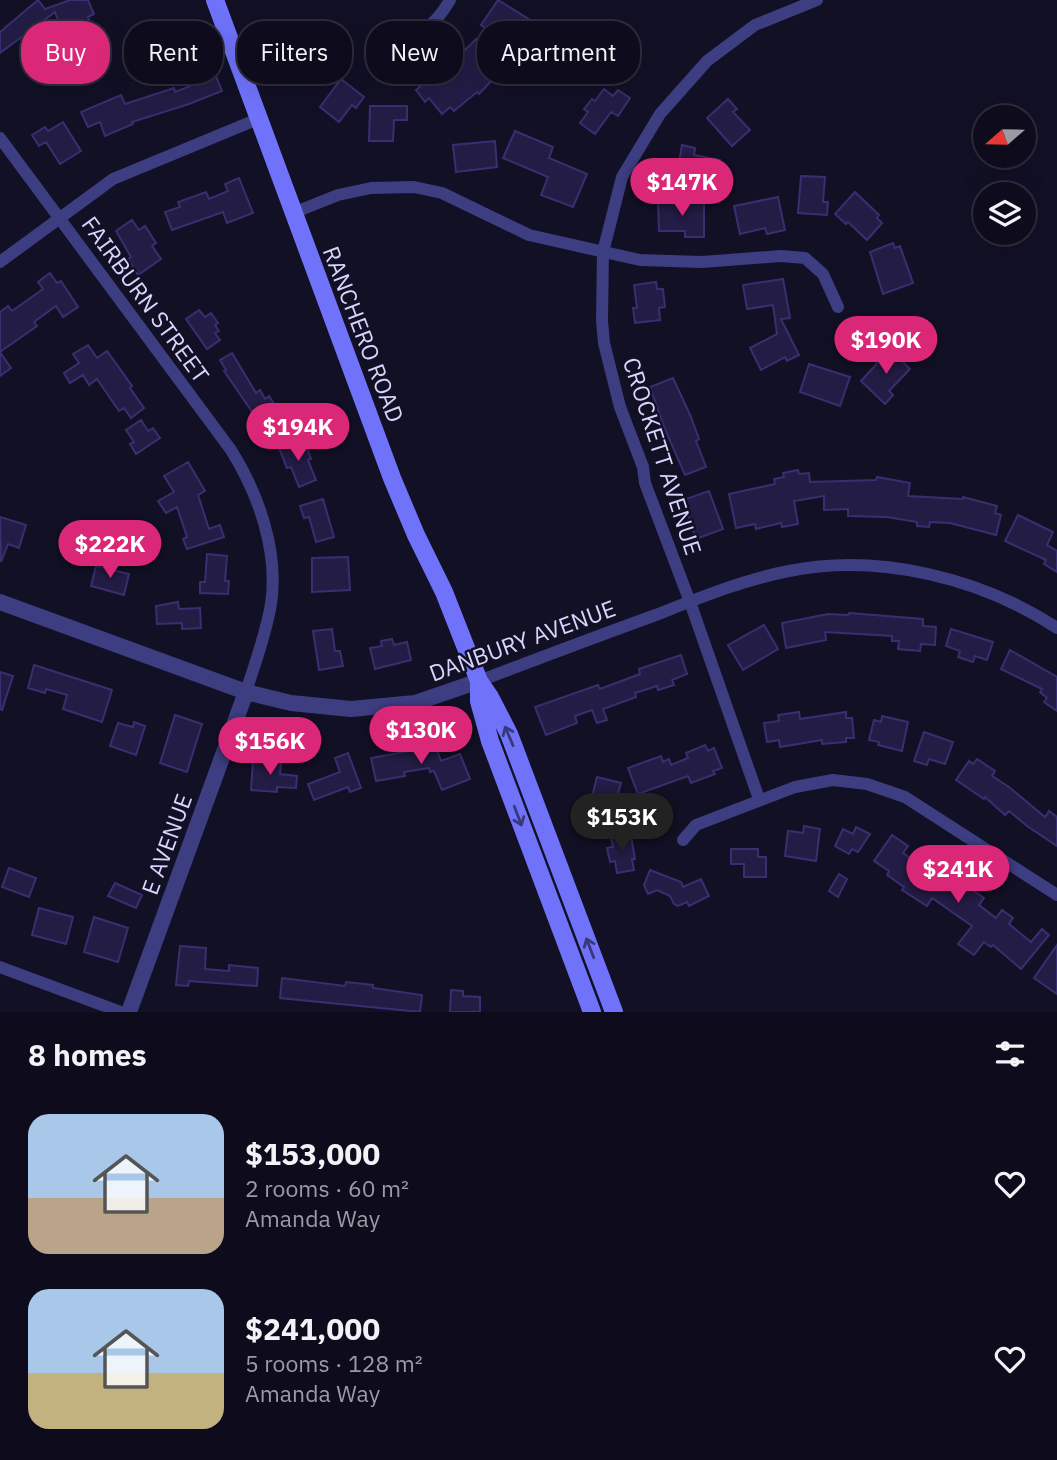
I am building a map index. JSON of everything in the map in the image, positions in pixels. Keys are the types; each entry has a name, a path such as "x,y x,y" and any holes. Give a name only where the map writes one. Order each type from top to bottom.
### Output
{"main road":[{"name":"RANCHERO ROAD","path":"215,0 392,478 444,592 479,681 509,734 614,1012"},
{"name":"RANCHERO ROAD","path":"479,681 479,701 490,741 592,1012"}],"street":[{"path":"434,21 443,13 450,0"},
{"name":"CROCKETT AVENUE","path":"759,799 620,407 602,321 603,252 622,177 660,114 707,61 755,25 817,0"},
{"path":"0,262 113,179 258,119"},
{"name":"FAIRBURN STREET","path":"0,138 231,450 254,493 269,543 272,600 246,692"},
{"path":"293,213 338,195 371,188 414,187 442,193 530,235 640,260 702,262 780,256 805,258 823,274 838,307"},
{"name":"DANBURY AVENUE","path":"0,602 246,692 291,703 351,709 415,703 737,585 790,571 841,566 890,568 967,584 1007,600 1057,628"},
{"name":"E AVENUE","path":"129,1012 246,692"},
{"path":"683,839 696,825 795,787 832,780 867,784 892,790 905,797 1057,895"},
{"path":"0,967 121,1012"}],"building":[{"path":"38,0 45,9 70,0 88,0 94,14 88,17 90,21 58,21 55,12 43,21 21,21 21,37 0,53 0,32"},
{"path":"498,0 532,21 484,21"},
{"path":"477,40 477,84 488,84 454,111 450,107 442,114 429,98 425,102 416,90 423,84 463,84 463,52"},
{"path":"219,84 222,91 132,122 133,124 105,136 100,122 88,127 81,112 121,95 125,104 174,88 175,92 193,85"},
{"path":"337,84 347,84 364,97 356,108 352,105 339,122 320,107"},
{"path":"604,89 613,96 618,90 630,98 618,116 611,112 595,134 580,123 588,112 584,109 592,99 595,101"},
{"path":"728,99 737,109 733,112 750,130 732,146 707,118"},
{"path":"370,106 407,106 407,120 394,120 393,141 369,141"},
{"path":"63,122 81,151 60,164 46,142 39,146 32,135 45,127 48,131"},
{"path":"515,131 553,147 549,158 587,174 573,207 541,195 548,177 503,158"},
{"path":"495,141 497,167 456,172 453,145"},
{"path":"682,145 695,148 694,155 720,160 716,183 677,175"},
{"path":"801,176 825,177 823,202 828,202 827,215 798,213"},
{"path":"239,178 253,213 227,223 223,212 172,230 165,212 180,207 178,202 206,192 209,199 228,191 225,184"},
{"path":"855,192 879,215 877,218 882,223 867,240 835,214"},
{"path":"778,197 785,230 767,234 765,228 740,234 734,206"},
{"path":"658,203 704,203 704,237 685,237 685,231 659,231"},
{"path":"132,220 139,230 145,226 156,243 152,246 161,259 138,275 116,231"},
{"path":"893,243 895,248 900,246 913,283 883,294 870,252"},
{"path":"50,273 57,283 61,281 78,307 63,317 56,306 34,322 37,326 0,352 0,312 8,306 12,311 43,289 38,282"},
{"path":"783,279 790,318 781,319 799,355 787,361 785,357 761,370 750,348 777,334 773,305 747,309 743,285"},
{"path":"656,282 657,289 663,289 665,307 659,308 660,320 635,323 633,308 637,308 634,285"},
{"path":"199,310 205,317 211,313 218,323 215,325 219,331 215,333 220,340 207,349 186,319"},
{"path":"88,345 97,358 107,351 132,386 130,388 144,408 131,418 124,408 119,411 97,379 89,385 83,375 70,383 64,373 79,363 73,354"},
{"path":"890,349 910,369 889,391 893,395 885,404 861,381"},
{"path":"0,352 11,368 0,376"},
{"path":"232,353 256,393 260,390 265,399 269,396 286,423 268,435 224,371 226,370 220,360"},
{"path":"809,364 850,377 840,406 800,392"},
{"path":"673,378 691,417 699,439 696,441 706,467 685,475 650,387"},
{"path":"141,420 148,431 153,428 160,438 136,454 130,444 134,442 126,430"},
{"path":"298,440 302,450 307,448 311,459 308,460 316,480 299,487 279,448"},
{"path":"188,462 205,491 198,495 209,529 220,525 224,537 187,549 183,539 187,537 177,507 166,513 158,501 174,492 164,476"},
{"path":"798,470 799,474 809,473 810,482 876,480 877,477 910,483 908,496 963,497 997,506 995,513 1001,515 996,535 950,523 930,522 929,527 887,517 848,516 848,509 824,510 824,496 794,501 798,524 782,527 781,523 756,529 755,524 736,528 729,494 775,484 774,479 784,477 783,473"},
{"path":"709,491 723,529 696,539 683,500"},
{"path":"323,499 334,537 316,542 309,517 304,518 300,506"},
{"path":"1018,515 1053,532 1047,545 1057,551 1057,572 1044,564 1046,560 1005,541"},
{"path":"0,517 26,525 19,548 8,544 1,562"},
{"path":"207,554 227,556 225,581 229,581 228,594 200,593 200,582 205,582"},
{"path":"348,557 350,590 312,592 312,558"},
{"path":"96,566 129,574 124,595 91,586"},
{"path":"178,602 179,609 200,608 201,628 182,629 182,623 157,624 156,606"},
{"path":"849,613 923,619 923,626 936,627 935,645 921,644 920,651 898,649 899,641 892,641 892,636 825,632 826,640 786,648 782,623 828,614"},
{"path":"764,625 778,649 743,670 728,645"},
{"path":"332,629 335,651 340,651 343,666 319,670 313,631"},
{"path":"951,629 993,642 987,660 975,656 973,662 958,657 960,651 946,646"},
{"path":"392,639 394,645 407,642 411,660 375,669 370,648 382,646 381,641"},
{"path":"1010,650 1057,677 1057,711 1044,702 1047,698 1040,692 1042,689 1001,669"},
{"path":"681,655 687,674 672,680 674,685 658,690 657,686 635,693 636,697 603,709 607,720 597,723 592,710 575,716 577,723 546,735 535,707 598,685 600,689 640,674 639,669"},
{"path":"34,665 112,690 102,722 63,709 67,695 46,689 45,693 28,688"},
{"path":"0,672 13,676 2,710 0,709"},
{"path":"799,712 800,719 846,712 846,718 852,718 854,738 846,738 846,742 822,744 822,740 780,747 779,740 767,742 764,723 779,721 778,715"},
{"path":"175,715 202,724 187,772 160,763"},
{"path":"882,716 908,722 902,751 869,740 874,720 881,722"},
{"path":"134,722 145,726 136,755 110,746 118,723 133,727"},
{"path":"924,732 953,742 945,764 929,759 927,765 914,761"},
{"path":"435,745 441,761 460,754 470,779 442,790 434,771 430,772 429,768 376,781 371,758 415,752"},
{"path":"705,745 708,751 714,748 722,768 713,771 715,774 691,783 688,776 638,794 628,768 661,756 663,762 669,759 671,765 688,758 686,753"},
{"path":"348,753 361,788 350,792 348,787 314,800 308,784 340,772 335,758"},
{"path":"977,759 995,771 992,776 1045,817 1049,811 1057,817 1057,846 1009,811 1005,815 985,797 984,799 956,780 969,761 973,764"},
{"path":"253,761 281,763 280,774 297,776 296,788 277,787 277,792 251,790"},
{"path":"597,777 621,783 616,800 622,802 617,820 588,812"},
{"path":"804,826 820,829 816,861 785,856 788,831 803,833"},
{"path":"856,827 870,834 858,852 852,849 849,854 835,846 843,829 853,834"},
{"path":"631,835 634,870 617,873 615,861 610,862 607,848 613,847 611,838"},
{"path":"892,835 908,846 903,853 928,870 932,863 984,898 979,905 996,918 1002,910 1013,918 1009,924 1031,942 1042,929 1049,935 1021,969 993,945 991,947 984,942 974,955 958,944 972,926 932,898 927,906 902,890 904,887 887,875 889,871 874,861"},
{"path":"731,849 758,849 758,857 766,857 766,877 744,877 744,864 731,864"},
{"path":"9,868 36,878 29,897 2,887"},
{"path":"650,870 681,882 683,887 701,879 709,896 689,906 687,902 678,906 670,896 657,890 648,894 644,885"},
{"path":"839,874 847,879 838,897 829,891"},
{"path":"115,883 142,895 136,908 108,896"},
{"path":"39,908 73,917 66,944 32,935"},
{"path":"94,917 128,928 118,962 84,952"},
{"path":"1057,945 1057,994 1034,978"},
{"path":"180,946 206,948 205,969 229,971 229,965 258,968 257,986 189,981 188,986 176,985"},
{"path":"282,978 345,986 346,982 373,985 373,988 422,995 420,1012 280,998"},
{"path":"451,990 463,991 463,996 480,997 480,1012 450,1012"}]}
